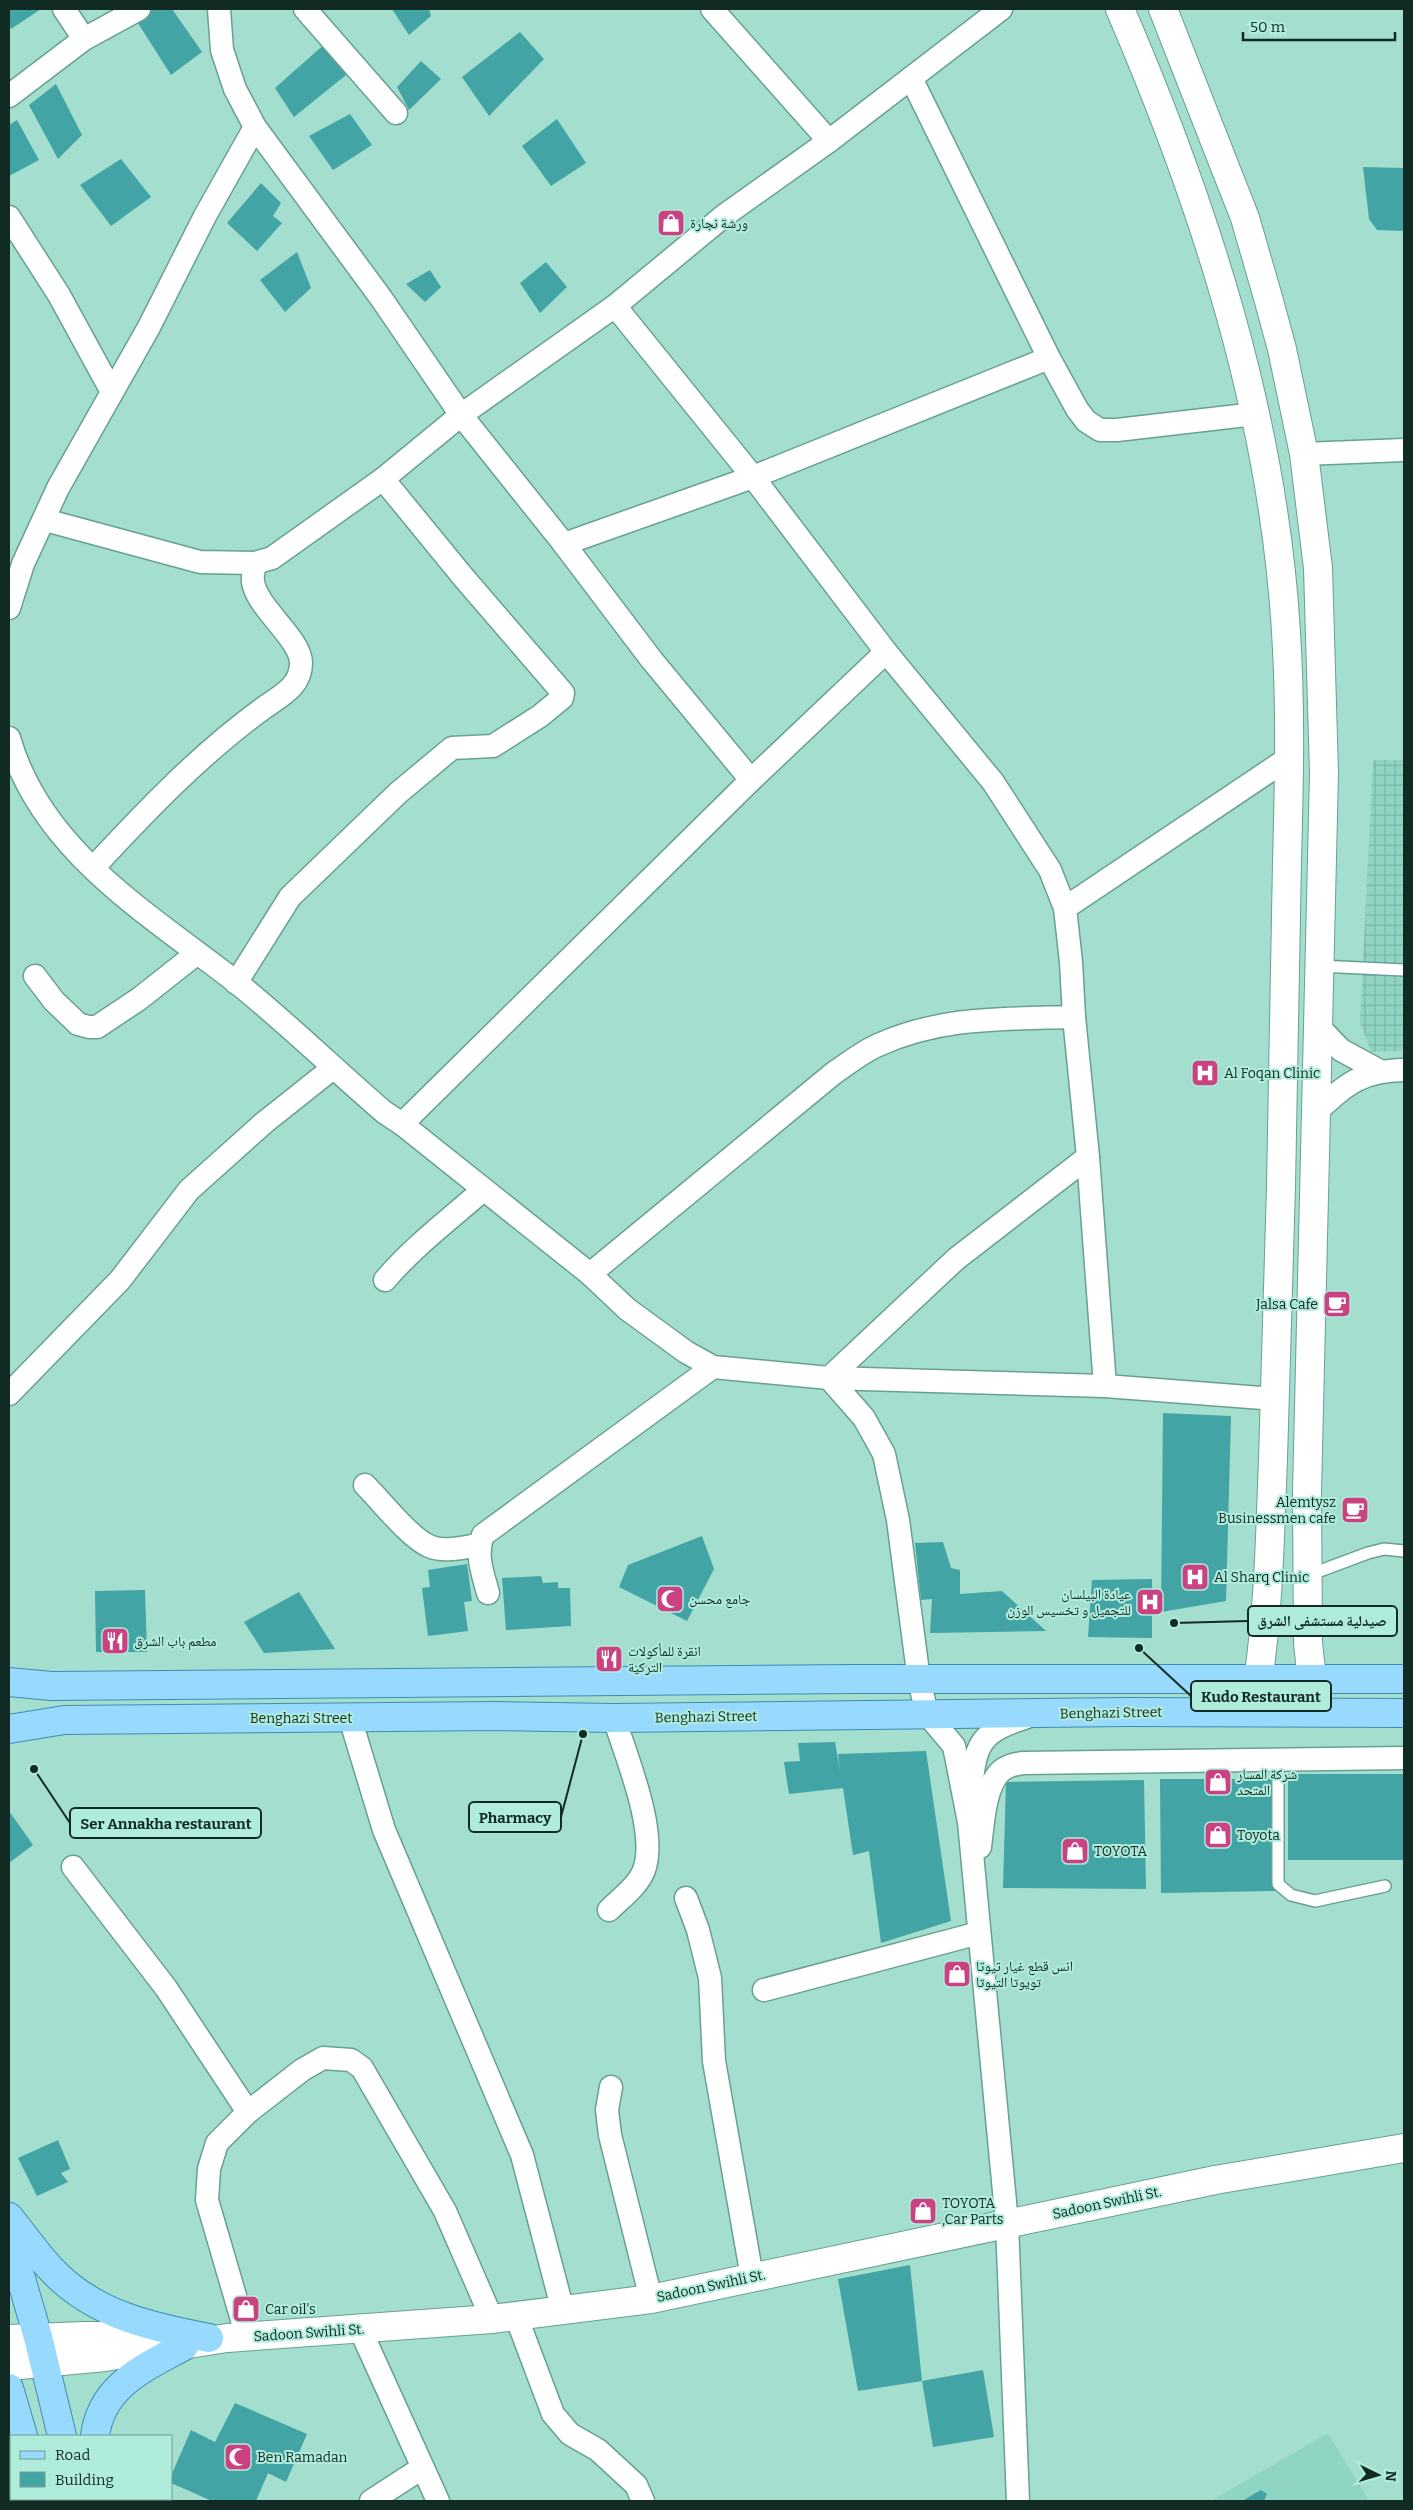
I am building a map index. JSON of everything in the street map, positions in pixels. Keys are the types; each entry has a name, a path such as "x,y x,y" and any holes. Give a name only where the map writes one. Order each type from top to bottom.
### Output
{"main road":[{"path":"1120,9 1150,79 1186,173 1222,281 1254,414 1276,534 1286,630 1290,757 1275,1399 1267,1596 1258,1680"},
{"path":"1163,9 1245,218 1282,349 1304,454 1318,568 1324,773 1317,1111 1309,1356 1307,1586 1308,1643 1312,1680"},
{"path":"1242,363 1282,349"},
{"path":"1267,1596 1307,1586"},
{"path":"9,1682 51,1686 919,1680 1404,1679"},
{"name":"Benghazi Street","path":"9,1729 64,1720 496,1716 614,1718 927,1714 1404,1713"},
{"name":"Sadoon Swihli St.","path":"9,2366 45,2364 184,2346 228,2338 504,2317 651,2299 1215,2180 1404,2148"},
{"path":"9,2217 50,2268 85,2299 126,2319 159,2329 228,2338"},
{"path":"9,2237 38,2337 62,2435"},
{"path":"9,2339 128,2336 228,2338"},
{"path":"95,2435 100,2413 113,2392 127,2378 184,2346"},
{"path":"9,2388 23,2435"}],"street":[{"path":"64,9 84,39"},
{"path":"9,96 84,39 139,9"},
{"path":"219,9 222,50 235,89 255,127 381,298 460,414 564,544 651,659 751,780"},
{"path":"305,9 396,113"},
{"path":"712,9 829,141"},
{"path":"45,520 200,562 255,563 272,558 383,479 460,414 615,306 725,215 829,141 1001,9"},
{"path":"910,78 1049,358 1077,409 1086,420 1100,430 1130,429 1254,414"},
{"path":"9,608 23,564 45,520 58,488 149,327 205,216 255,127"},
{"path":"9,217 59,295 112,392"},
{"path":"615,306 753,477 886,652 993,782 1050,870 1065,908 1088,1157 1105,1386"},
{"path":"564,544 753,477 1049,358"},
{"path":"1304,454 1404,450"},
{"path":"236,983 290,898 398,792 452,748 493,746 540,716 562,698 563,693 464,578 383,479"},
{"path":"93,868 186,773 246,720 293,687 300,676 301,661 290,638 259,597 253,582 255,563"},
{"path":"402,1124 751,780 886,652"},
{"path":"9,738 26,779 44,812 72,848 93,868 160,926 236,983 384,1112 402,1124 590,1274 627,1309 686,1352 713,1367 829,1378 1105,1386 1275,1399"},
{"path":"1065,908 1290,757"},
{"path":"35,976 54,1001 78,1024 97,1027 138,999 196,954"},
{"path":"590,1274 834,1073 874,1047 933,1026 973,1020 1074,1016"},
{"path":"1319,1027 1342,1050 1378,1070"},
{"path":"9,1394 120,1280 189,1190 265,1122 333,1068"},
{"path":"1317,1111 1352,1082 1378,1070 1404,1070"},
{"path":"829,1378 956,1259 1088,1157"},
{"path":"385,1280 404,1258 483,1190"},
{"path":"488,1593 479,1558 479,1545 483,1535 713,1367"},
{"path":"829,1378 864,1418 884,1454 898,1520 919,1680 927,1714 954,1746 969,1822 975,1903 1007,2223 1018,2501"},
{"path":"365,1486 417,1538 430,1547 447,1549 479,1545"},
{"path":"969,1822 973,1769 978,1746 990,1732 1003,1725 1039,1714"},
{"path":"350,1718 384,1830 522,2155 564,2311"},
{"path":"609,1910 635,1884 644,1870 647,1854 646,1826 614,1718"},
{"path":"975,1903 983,1826 989,1796 996,1777 1011,1765 1023,1763 1404,1758"},
{"path":"73,1867 166,1988 248,2112"},
{"path":"686,1898 698,1930 710,1978 714,2062 752,2277"},
{"path":"764,1990 979,1933"},
{"path":"228,2338 206,2200 209,2169 217,2142 248,2112 302,2070 323,2058 350,2060 362,2068 445,2211 504,2317 553,2414 570,2434 598,2450 636,2485 643,2501"},
{"path":"611,2087 607,2110 610,2135 651,2299"},
{"path":"360,2329 438,2501"},
{"path":"371,2501 422,2468"}],"lane":[{"path":"1319,966 1404,970"},
{"path":"1307,1586 1368,1553 1384,1549 1404,1551"},
{"path":"1278,1760 1278,1884 1291,1895 1315,1900 1385,1886"}],"shaded area":[{"path":"1373,760 1404,760 1404,1051 1371,1052 1360,1022"},
{"path":"1328,2433 1369,2501 1211,2501"}],"building":[{"path":"9,9 41,9 11,29 9,25"},
{"path":"153,9 172,9 202,52 171,75 134,17"},
{"path":"392,9 429,9 431,16 409,35"},
{"path":"520,32 544,59 489,116 462,77"},
{"path":"327,42 346,75 294,117 275,88"},
{"path":"421,61 441,79 409,110 397,87"},
{"path":"56,84 82,135 58,159 29,105"},
{"path":"350,114 372,145 333,170 309,136"},
{"path":"557,119 586,163 551,186 522,146"},
{"path":"17,120 39,160 9,176 9,125"},
{"path":"121,159 151,197 111,226 80,185"},
{"path":"1363,167 1404,168 1404,231 1377,230 1369,219"},
{"path":"261,183 281,203 273,216 282,223 257,251 227,223"},
{"path":"297,252 311,288 285,312 260,280"},
{"path":"546,262 567,287 540,313 520,283"},
{"path":"430,270 441,287 425,302 406,284"},
{"path":"1163,1413 1231,1416 1226,1601 1161,1612"},
{"path":"702,1536 714,1569 687,1621 619,1587 628,1565"},
{"path":"943,1542 951,1568 960,1570 960,1594 1002,1591 1046,1631 930,1633 932,1599 921,1600 915,1543"},
{"path":"467,1564 472,1601 464,1602 468,1631 428,1636 422,1588 430,1587 428,1570"},
{"path":"541,1576 543,1583 558,1582 558,1588 570,1588 571,1626 506,1630 502,1578"},
{"path":"1152,1579 1152,1638 1088,1637 1092,1580"},
{"path":"145,1590 147,1652 96,1652 95,1591"},
{"path":"299,1592 335,1649 264,1653 244,1622"},
{"path":"835,1742 840,1771 838,1754 926,1751 951,1921 881,1943 869,1851 853,1855 843,1788 789,1794 784,1762 800,1761 798,1743"},
{"path":"1288,1774 1404,1774 1404,1860 1288,1860"},
{"name":"Toyota","path":"1160,1779 1275,1779 1275,1891 1161,1893"},
{"name":"TOYOTA","path":"1144,1780 1146,1889 1003,1888 1006,1782"},
{"path":"9,1811 33,1845 9,1863"},
{"path":"58,2140 70,2169 61,2173 68,2182 37,2196 18,2158"},
{"path":"910,2265 922,2381 858,2391 838,2279"},
{"path":"983,2370 994,2437 933,2447 922,2381"},
{"name":"Ben Ramadan","path":"235,2403 307,2434 286,2482 268,2473 256,2501 212,2501 172,2483 172,2474 191,2430 215,2442"},
{"path":"1261,2490 1267,2494 1264,2501 1242,2501"}],"place":[{"name":"ورشة نجارة","path":"671,223"},
{"name":"Al Foqan Clinic","path":"1205,1073"},
{"name":"Jalsa Cafe","path":"1337,1304"},
{"name":"Alemtysz Businessmen cafe","path":"1355,1510"},
{"name":"Al Sharq Clinic","path":"1195,1577"},
{"name":"جامع محسن","path":"670,1599"},
{"name":"عيادة البيلسان للتجميل و تخسيس الوزن","path":"1150,1602"},
{"name":"صيدلية مستشفى الشرق","path":"1174,1623"},
{"name":"مطعم باب الشرق","path":"115,1641"},
{"name":"Kudo Restaurant","path":"1139,1648"},
{"name":"انقرة للمأكولات التركية","path":"609,1659"},
{"name":"Pharmacy","path":"583,1734"},
{"name":"Ser Annakha restaurant","path":"34,1769"},
{"name":"شركة المسار المتحد","path":"1218,1782"},
{"name":"Toyota","path":"1218,1835"},
{"name":"TOYOTA","path":"1075,1851"},
{"name":"انس قطع غيار تيوتا تويوتا التيوتا","path":"957,1974"},
{"name":"TOYOTA ,Car Parts","path":"923,2211"},
{"name":"Car oil's","path":"246,2309"},
{"name":"Ben Ramadan","path":"238,2457"}]}
